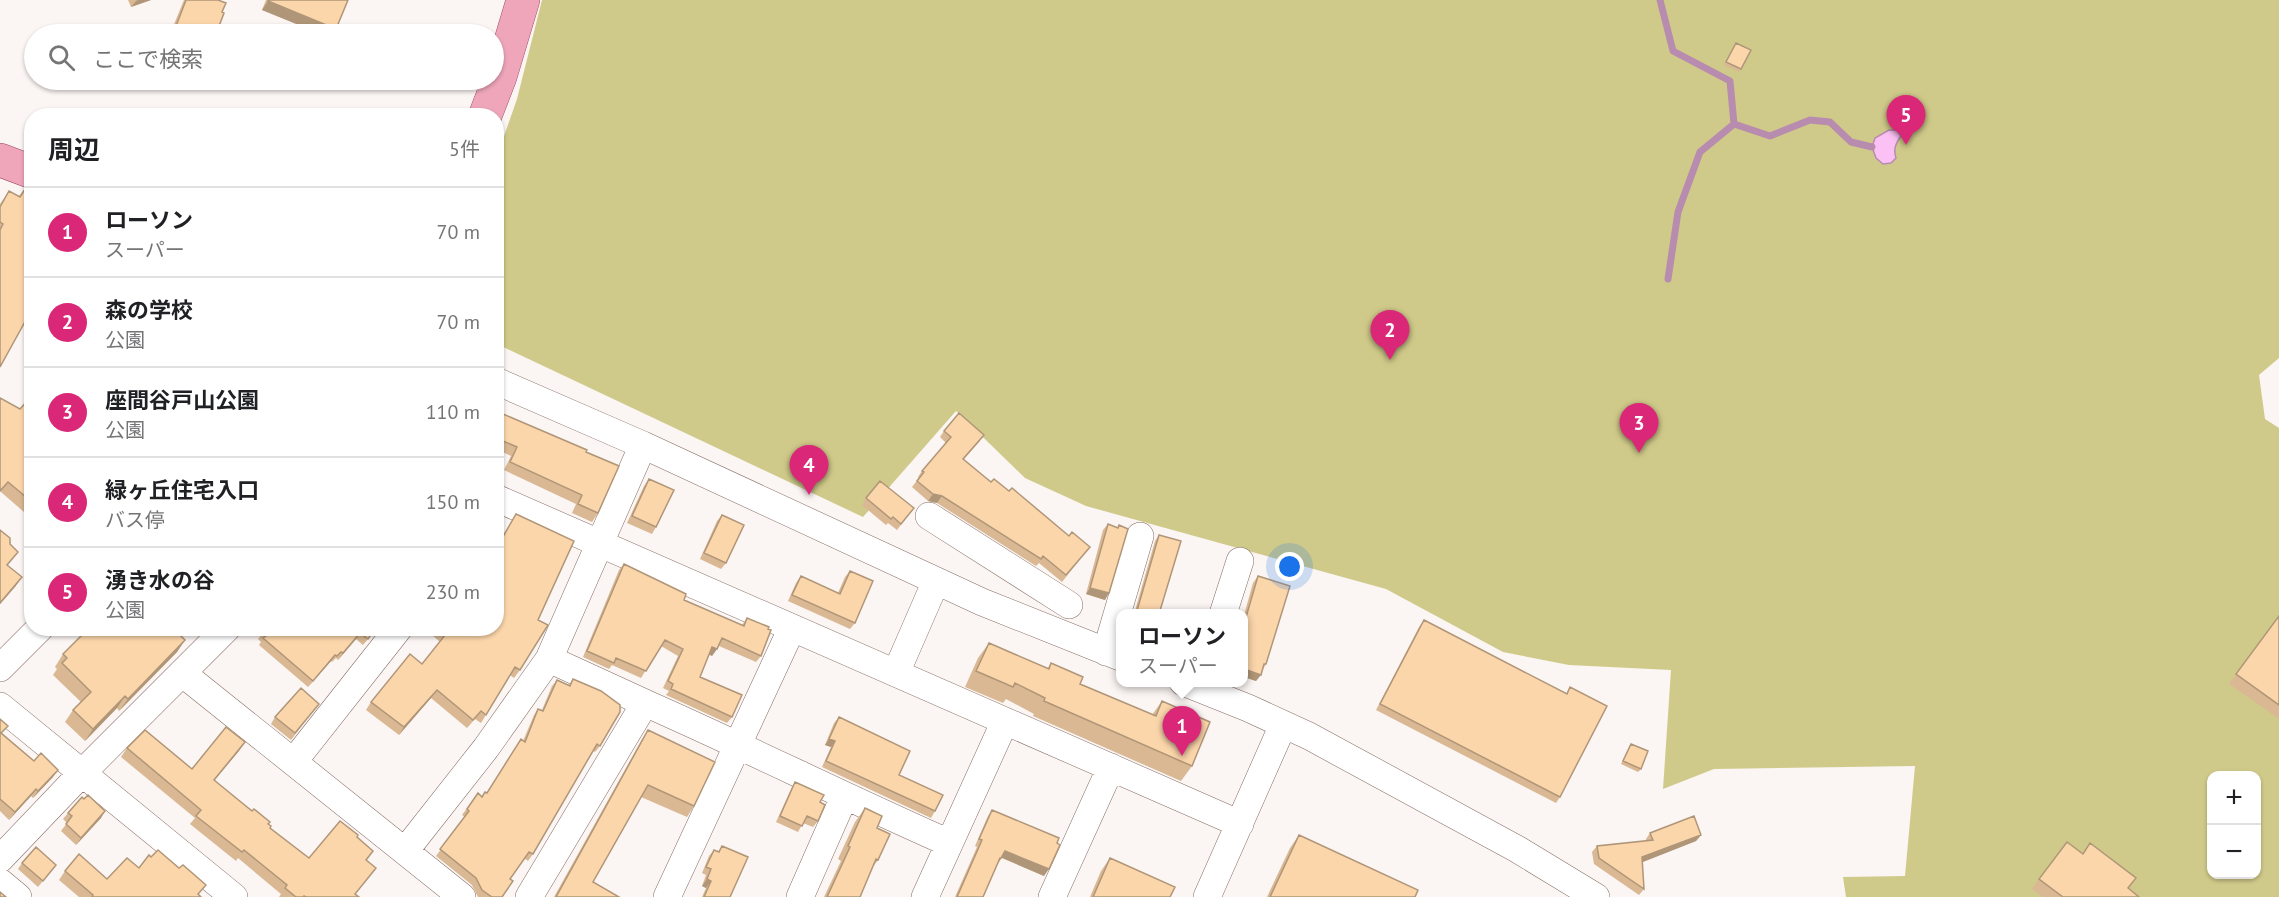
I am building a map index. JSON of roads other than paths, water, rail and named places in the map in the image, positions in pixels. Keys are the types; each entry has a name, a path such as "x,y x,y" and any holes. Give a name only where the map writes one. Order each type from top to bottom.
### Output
{"main road":[{"path":"504,64 523,0"},
{"path":"488,108 495,90"},
{"path":"0,160 24,169"}],"street":[{"path":"504,384 643,445 982,602 1113,654"},
{"path":"405,851 486,748 549,659 643,445"},
{"path":"504,504 600,544 1240,824"},
{"path":"929,516 1069,605"},
{"path":"1123,609 1140,536"},
{"path":"1225,609 1240,561"},
{"path":"982,602 999,562"},
{"path":"896,673 936,581"},
{"path":"667,897 792,628"},
{"path":"0,668 32,636"},
{"path":"0,859 81,773 219,636"},
{"path":"294,761 393,636"},
{"path":"549,659 739,745 844,797 949,843"},
{"path":"182,673 462,897"},
{"path":"1201,687 1283,724 1517,849 1596,897"},
{"path":"529,897 645,703"},
{"path":"0,706 234,897"},
{"path":"925,897 1005,721"},
{"path":"1207,897 1283,724"},
{"path":"1052,897 1111,767"},
{"path":"800,897 844,797"},
{"path":"0,882 18,897"}],"waterway":[{"path":"1660,0 1673,51 1730,81 1734,124 1770,136 1810,120 1830,122 1851,142 1872,147"},
{"path":"1668,279 1678,212 1700,152 1734,124"}],"place":[{"name":"湧き水の谷","path":"1906,145"},
{"name":"森の学校","path":"1390,360"},
{"name":"座間谷戸山公園","path":"1639,453"},
{"name":"緑ヶ丘住宅入口","path":"809,495"},
{"name":"ローソン","path":"1182,756"}]}
